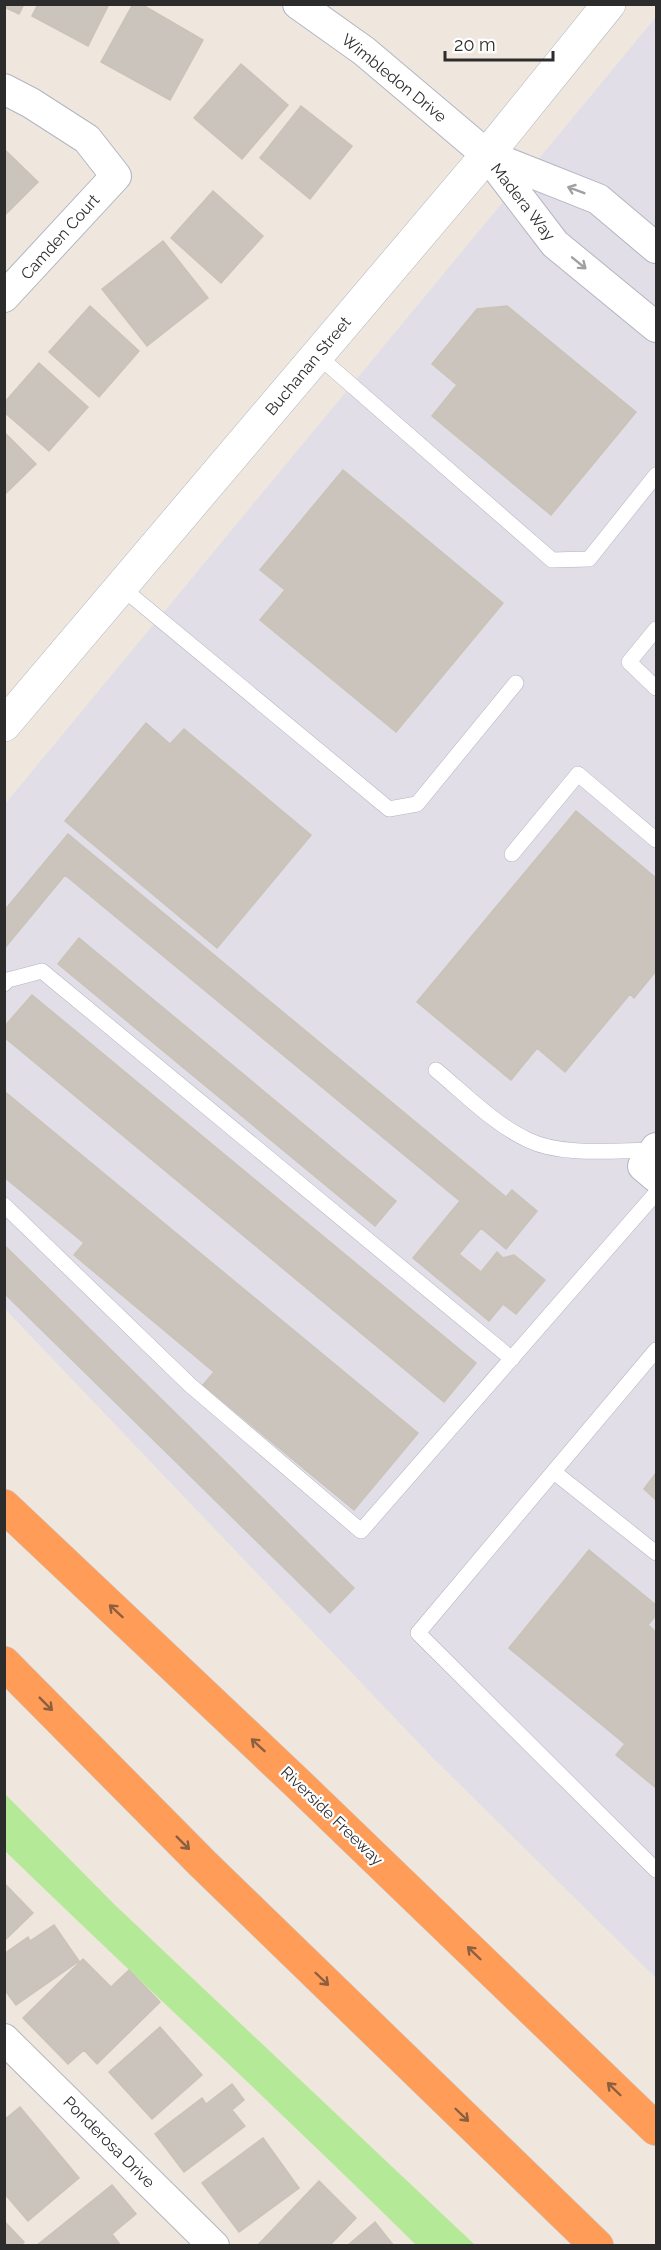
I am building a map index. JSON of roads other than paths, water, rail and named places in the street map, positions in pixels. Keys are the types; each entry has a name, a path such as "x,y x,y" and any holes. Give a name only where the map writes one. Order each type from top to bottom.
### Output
{"highway":[{"name":"Riverside Freeway","path":"4,1506 295,1781 657,2129"},
{"path":"4,1663 203,1864 597,2246"}],"street":[{"name":"Wimbledon Drive","path":"298,4 364,51 487,155"},
{"name":"Buchanan Street","path":"4,725 487,155 609,4"},
{"name":"Camden Court","path":"4,89 31,103 87,139 116,176 4,297"},
{"name":"Madera Way","path":"487,155 598,199 657,248"},
{"name":"Madera Way","path":"487,155 555,244 657,327"},
{"name":"Ponderosa Drive","path":"8,2048 214,2246"}],"lane":[{"path":"317,355 552,560 589,559 657,475"},
{"path":"121,587 389,809 417,804 516,683"},
{"path":"657,629 629,662 657,688"},
{"path":"512,854 578,774 657,840"},
{"path":"4,984 8,980 42,971 512,1359"},
{"path":"436,1071 509,1129 530,1141 554,1148 653,1160"},
{"path":"4,1205 190,1385 361,1532 657,1193"},
{"path":"657,1350 418,1633 657,1870"},
{"path":"554,1472 657,1553"}]}
